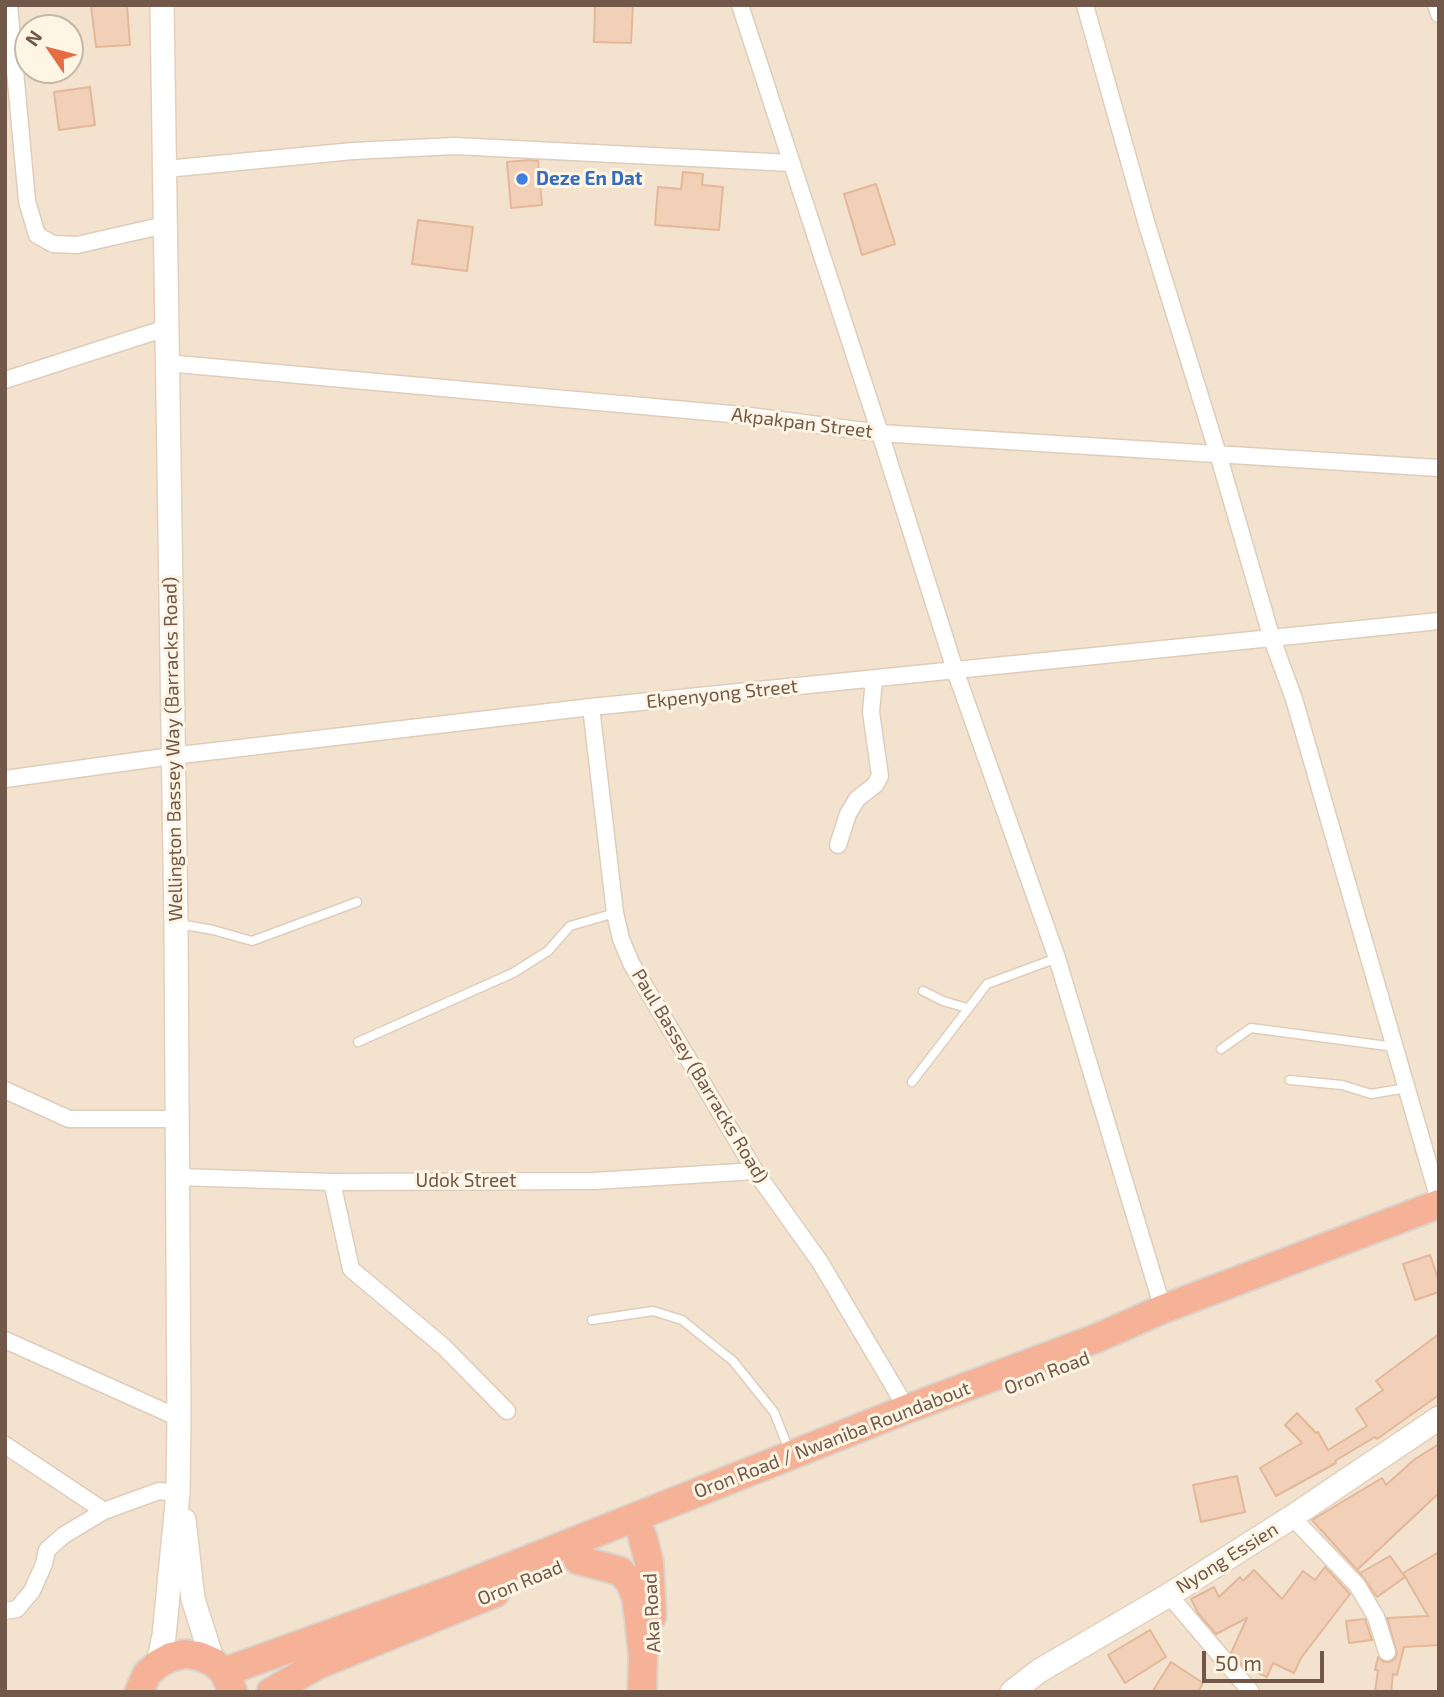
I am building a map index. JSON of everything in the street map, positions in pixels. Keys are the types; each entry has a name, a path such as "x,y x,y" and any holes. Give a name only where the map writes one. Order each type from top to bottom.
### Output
{"highway":[{"name":"Oron Road / Nwaniba Roundabout","path":"223,1675 452,1590 1439,1202"},
{"name":"Oron Road","path":"271,1692 317,1665 1264,1288 1439,1222"},
{"name":"Aka Road","path":"642,1535 649,1562 655,1660 654,1692"},
{"path":"578,1560 620,1572 630,1583 636,1597 643,1655 642,1692"},
{"path":"138,1690 147,1674 158,1664 170,1657 185,1654 200,1656 223,1675"}],"main road":[{"name":"Wellington Bassey Way (Barracks Road)","path":"162,5 176,923 178,1493"},
{"name":"Nyong Essien","path":"1012,1692 1039,1671 1169,1595 1292,1517 1439,1418"},
{"path":"158,1664 164,1636 178,1493"},
{"path":"178,1493 187,1537 193,1599 223,1675"}],"street":[{"path":"9,5 27,201 37,235 53,244 77,245 165,225"},
{"path":"740,5 955,670 1057,958 1163,1309"},
{"path":"1085,5 1147,225 1272,639 1294,699 1439,1202"},
{"path":"1436,5 1439,14"},
{"path":"166,169 353,151 455,146 791,163"},
{"path":"5,380 166,328"},
{"name":"Akpakpan Street","path":"166,363 729,414 880,433 1439,468"},
{"name":"Ekpenyong Street","path":"5,779 172,756 591,707 1439,621"},
{"path":"838,845 848,814 857,799 875,785 880,776 871,712 874,679"},
{"name":"Paul Bassey (Barracks Road)","path":"591,707 615,913 621,939 631,963 755,1171 820,1262 907,1409"},
{"path":"5,1090 69,1119 177,1119"},
{"name":"Udok Street","path":"178,1177 332,1182 594,1181 755,1171"},
{"path":"332,1182 351,1269 444,1347 507,1411"},
{"path":"5,1340 179,1418"},
{"path":"5,1445 104,1511"},
{"path":"5,1611 17,1609 32,1591 47,1550 64,1535 104,1511 159,1491 178,1493"},
{"path":"1292,1517 1357,1584 1376,1617 1387,1652"},
{"path":"1169,1595 1251,1692"}],"lane":[{"path":"176,923 252,941 357,902"},
{"path":"358,1042 513,973 548,951 570,926 615,913"},
{"path":"912,1082 987,984 1057,958"},
{"path":"923,991 943,1001 967,1008"},
{"path":"1221,1049 1251,1028 1395,1047"},
{"path":"1290,1080 1342,1085 1371,1094 1406,1088"},
{"path":"592,1320 653,1311 682,1320 733,1361 774,1412 791,1456"}],"shaded area":[{"path":"5,5 1439,5 1439,1692 5,1692"}],"building":[{"path":"91,5 127,5 130,45 96,47"},
{"path":"595,5 633,5 631,43 594,42"},
{"path":"90,87 95,125 59,130 54,92"},
{"path":"538,161 542,205 511,208 507,162"},
{"path":"683,172 703,174 702,185 723,187 719,230 655,225 658,187 681,189"},
{"path":"876,184 895,244 862,255 844,194"},
{"path":"418,220 473,227 467,271 412,264"},
{"path":"1430,1255 1439,1281 1439,1292 1415,1300 1403,1264"},
{"path":"1439,1334 1439,1395 1377,1439 1375,1437 1335,1461 1336,1463 1276,1496 1260,1468 1302,1443 1285,1425 1297,1413 1318,1432 1328,1450 1367,1426 1356,1409 1383,1390 1376,1381"},
{"path":"1439,1444 1439,1493 1357,1570 1312,1520 1382,1478 1386,1485 1415,1459"},
{"path":"1237,1476 1245,1512 1201,1522 1193,1485"},
{"path":"1439,1552 1439,1645 1404,1647 1397,1675 1393,1674 1391,1692 1375,1692 1378,1657 1389,1662 1395,1659 1397,1654 1387,1618 1428,1616 1403,1573"},
{"path":"1390,1556 1405,1577 1377,1597 1360,1573"},
{"path":"1325,1567 1350,1594 1301,1658 1294,1673 1273,1663 1267,1677 1243,1666 1231,1653 1247,1618 1216,1634 1198,1613 1191,1599 1214,1587 1219,1597 1240,1577 1243,1581 1254,1570 1282,1599 1303,1571 1315,1580"},
{"path":"1365,1619 1372,1640 1349,1643 1346,1621"},
{"path":"1150,1630 1166,1657 1125,1683 1108,1655"},
{"path":"1171,1662 1203,1683 1198,1692 1152,1692"}],"place":[{"name":"Deze En Dat","path":"522,179"}]}
